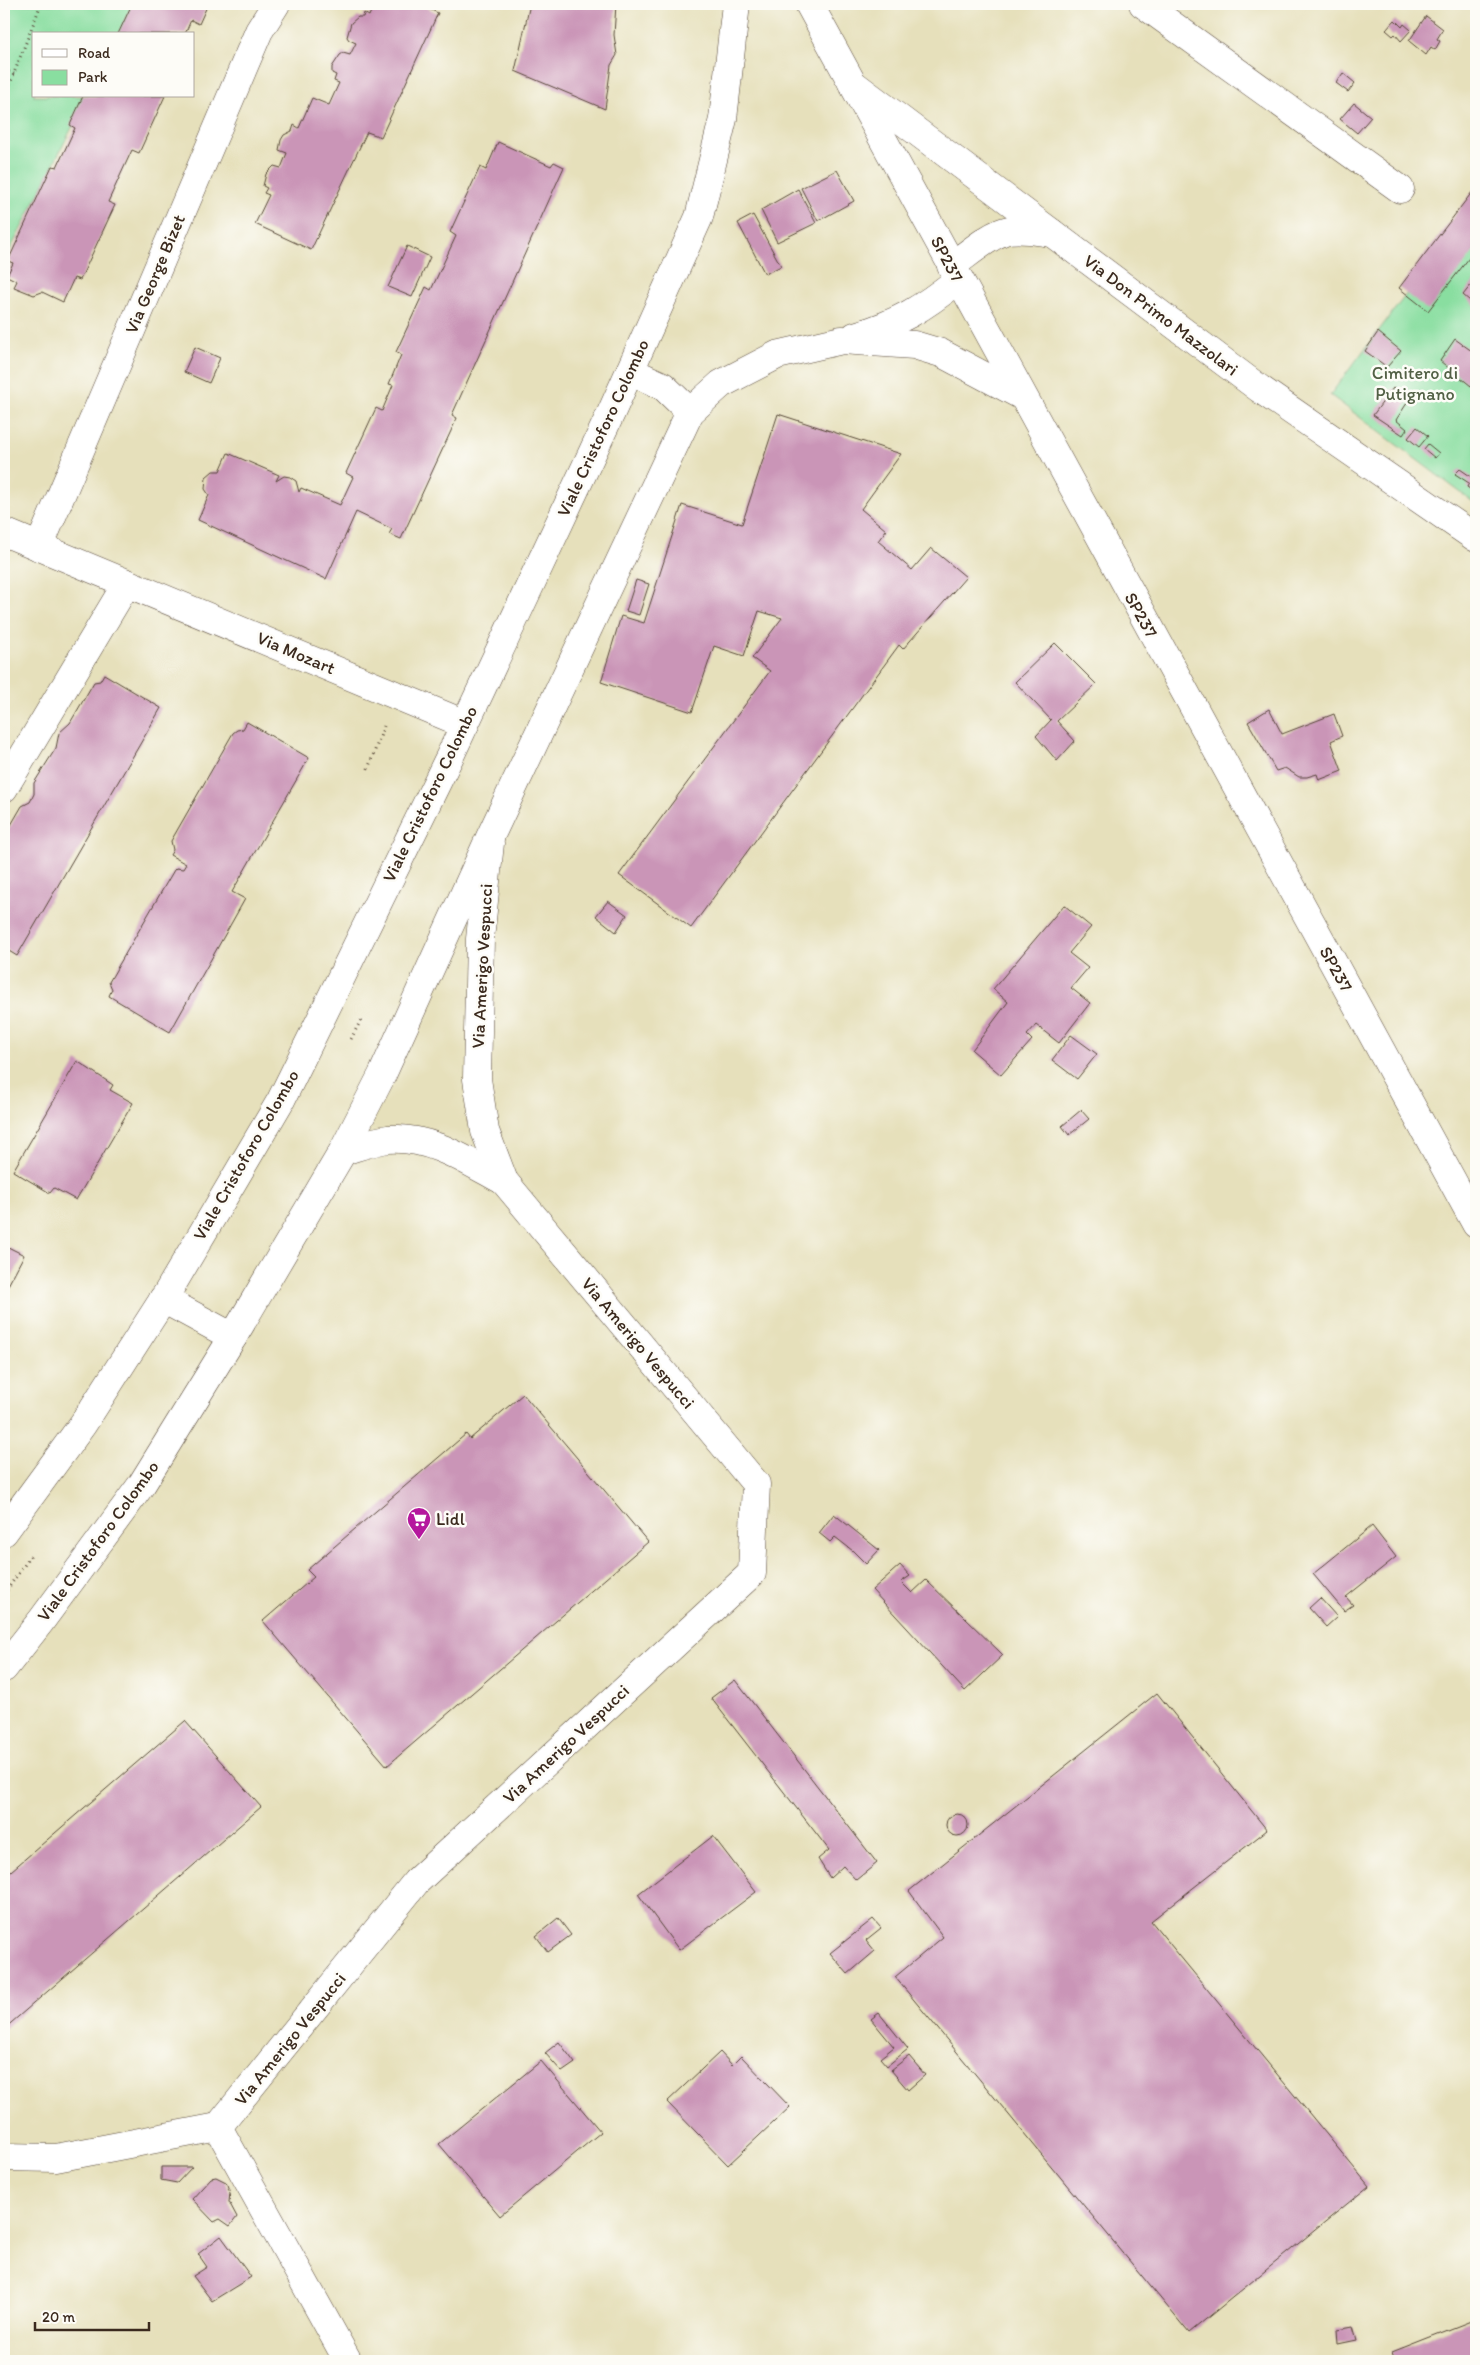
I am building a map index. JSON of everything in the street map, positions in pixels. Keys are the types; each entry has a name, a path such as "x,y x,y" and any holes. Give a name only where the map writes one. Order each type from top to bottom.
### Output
{"main road":[{"name":"Via George Bizet","path":"39,547 259,32 276,4"},
{"name":"Viale Cristoforo Colombo","path":"4,1532 83,1424 163,1299 281,1100 465,724 630,371 699,216 723,119 736,4"},
{"name":"SP237","path":"809,4 1476,1224"},
{"path":"1143,4 1400,189"},
{"name":"Via Don Primo Mazzolari","path":"852,83 1260,389 1476,538"},
{"name":"Viale Cristoforo Colombo","path":"4,1668 41,1622 142,1484 234,1337 342,1151 382,1075 490,837 690,412 721,384 777,355 842,340 896,322 919,310 988,240 1006,230 1027,229 1052,233"},
{"name":"Viale Cristoforo Colombo","path":"842,340 914,345 941,353 1022,396"},
{"path":"630,371 663,386 690,412"},
{"name":"Via Mozart","path":"4,532 465,724"},
{"path":"4,788 127,583"},
{"name":"Via Amerigo Vespucci","path":"218,2127 416,1882 752,1573 756,1484 504,1181 485,1131 477,1079 480,939 490,837"},
{"name":"Via Amerigo Vespucci","path":"342,1151 387,1140 418,1141 447,1150 504,1181"},
{"path":"163,1299 234,1337"},
{"path":"4,2157 56,2158 218,2127 348,2361"}],"path":[{"path":"4,99 41,4"},
{"path":"4,70 14,74"},
{"path":"368,769 397,695"}],"green space":[{"path":"4,4 135,4 121,32 32,32 32,98 87,98 4,262"},
{"name":"Cimitero di Putignano","path":"1476,202 1476,504 1330,395"}],"building":[{"path":"132,4 208,4 199,24 191,20 186,32 119,32"},
{"path":"374,4 418,4 438,13 381,137 367,132 311,250 255,224 269,195 264,193 267,188 263,186 266,174 274,166 281,168 287,153 279,150 281,140 284,135 292,131 294,125 299,128 312,98 329,105 339,83 334,81 336,75 332,73 332,67 343,53 350,55 356,43 347,37 351,23 358,17 363,17 364,13 369,16"},
{"path":"530,4 616,4 614,35 617,55 611,65 605,109 515,71"},
{"path":"1426,16 1443,29 1437,39 1440,41 1435,50 1431,47 1426,55 1409,41"},
{"path":"1395,20 1402,27 1404,24 1411,30 1401,41 1395,34 1393,36 1386,30"},
{"path":"1343,73 1355,83 1348,92 1336,83"},
{"path":"82,98 164,98 139,153 132,150 108,202 115,205 80,280 74,278 63,302 42,292 34,295 14,287 17,281 7,276 13,263 8,261 52,166 57,167 75,128 70,125"},
{"path":"1354,103 1371,117 1357,133 1340,119"},
{"path":"498,142 551,166 554,162 564,167 452,415 457,418 401,539 389,534 392,529 356,512 326,579 198,520 209,495 205,489 206,477 213,471 220,471 228,453 279,475 276,481 284,476 290,477 296,481 299,492 301,488 340,505 353,477 346,473 376,408 382,411 393,385 389,384 401,355 396,352 426,287 431,290 456,236 450,232 480,167 486,170"},
{"path":"837,170 854,201 818,221 801,188"},
{"path":"1476,187 1476,249 1428,311 1399,288"},
{"path":"798,189 816,223 777,242 761,210"},
{"path":"753,215 781,266 765,274 738,223"},
{"path":"407,246 430,257 412,297 388,287"},
{"path":"1476,281 1476,306 1463,295"},
{"path":"1378,332 1401,351 1387,367 1365,351"},
{"path":"1455,339 1476,354 1476,390 1440,361"},
{"path":"195,347 220,358 209,383 184,372"},
{"path":"1393,388 1409,400 1396,420 1407,429 1403,435 1373,415"},
{"path":"778,414 901,454 861,509 886,530 878,541 912,570 931,548 966,577 903,649 899,645 691,928 619,875 770,671 752,658 782,618 759,611 744,656 714,646 692,712 601,682 621,616 644,623 682,505 742,524"},
{"path":"1417,427 1428,436 1419,447 1408,438"},
{"path":"1428,444 1439,453 1435,458 1424,449"},
{"path":"1460,469 1473,478 1476,474 1476,493 1467,487 1469,483 1455,474"},
{"path":"636,580 649,584 639,615 626,611"},
{"path":"1055,643 1096,684 1057,721 1075,741 1057,761 1036,736 1051,720 1015,682"},
{"path":"104,674 161,708 17,956 4,948 4,837 22,806 30,802 34,794 34,783 56,748 59,733 70,723 94,682 100,681"},
{"path":"1269,709 1282,734 1334,714 1342,736 1331,741 1342,771 1319,780 1317,774 1299,777 1285,768 1276,771 1248,722"},
{"path":"247,722 309,758 232,892 245,899 170,1032 109,996 112,989 109,982 174,870 176,868 183,869 186,864 170,855 173,850 171,841 233,733 243,729"},
{"path":"608,901 627,915 616,932 596,916"},
{"path":"1064,905 1091,927 1069,953 1088,968 1071,988 1090,1003 1059,1043 1036,1025 1027,1035 1032,1040 1001,1075 972,1050 1008,1002 993,989"},
{"path":"1071,1035 1097,1054 1077,1079 1052,1060"},
{"path":"77,1061 113,1085 110,1090 133,1103 76,1200 54,1188 50,1193 13,1171"},
{"path":"1081,1110 1089,1119 1069,1135 1062,1126"},
{"path":"10,1248 24,1255 4,1293 4,1251 6,1252"},
{"path":"523,1394 648,1542 387,1766 263,1621 314,1577 307,1570 466,1434 470,1439"},
{"path":"834,1514 879,1550 866,1564 835,1537 830,1542 819,1533"},
{"path":"1372,1526 1396,1557 1346,1597 1353,1605 1344,1611 1313,1574"},
{"path":"900,1565 910,1576 901,1582 912,1593 926,1580 1003,1655 965,1691 872,1590"},
{"path":"1320,1598 1337,1617 1326,1627 1309,1608"},
{"path":"735,1680 877,1863 856,1880 843,1866 830,1878 818,1859 829,1850 711,1698"},
{"path":"1157,1693 1267,1830 1151,1921 1369,2186 1189,2333 895,1977 943,1937 909,1891"},
{"path":"185,1721 261,1807 4,2029 4,1877"},
{"path":"957,1814 967,1821 968,1825 961,1835 957,1836 947,1829 946,1825 953,1815"},
{"path":"713,1836 756,1892 679,1950 638,1894"},
{"path":"558,1918 571,1935 548,1952 536,1936"},
{"path":"873,1919 881,1928 866,1940 875,1951 848,1974 830,1953"},
{"path":"879,2013 908,2049 887,2066 880,2058 894,2047 871,2019"},
{"path":"559,2042 575,2063 562,2072 545,2053"},
{"path":"720,2052 732,2065 741,2056 790,2107 728,2165 667,2102"},
{"path":"909,2056 925,2075 908,2090 891,2070"},
{"path":"541,2061 601,2132 500,2216 439,2144"},
{"path":"161,2167 192,2167 177,2183 161,2180"},
{"path":"216,2177 226,2182 230,2193 229,2202 237,2217 230,2226 220,2219 214,2222 192,2199 211,2178"},
{"path":"221,2236 251,2277 212,2301 193,2276 207,2267 198,2254"},
{"path":"1476,2319 1476,2361 1395,2361 1392,2352"},
{"path":"1353,2326 1357,2340 1338,2344 1337,2329"}],"place":[{"name":"Lidl","path":"419,1540"}]}
